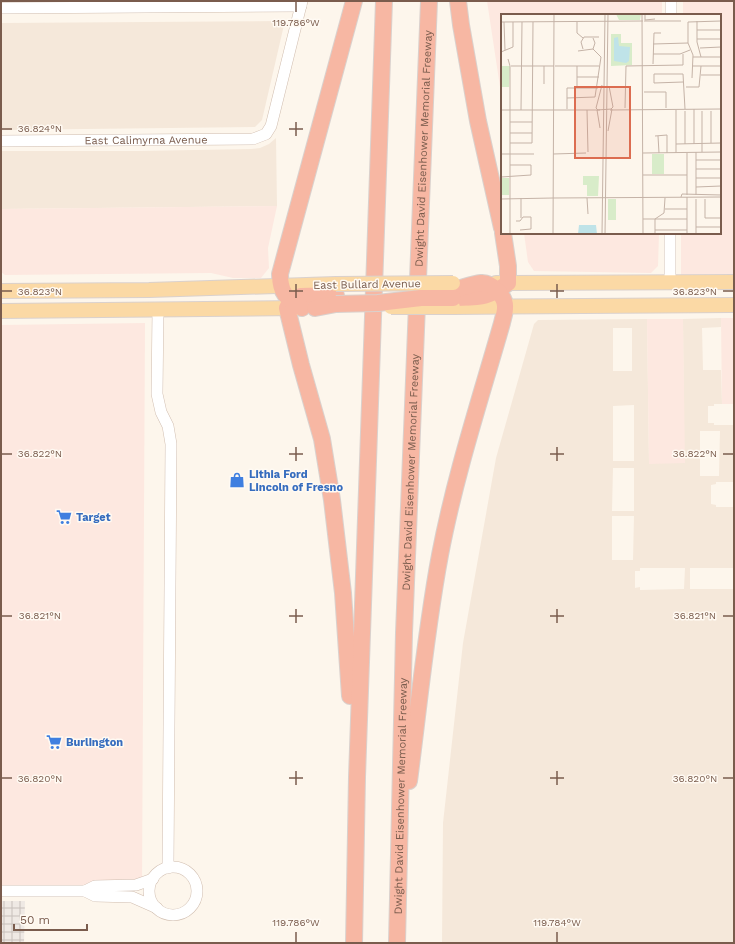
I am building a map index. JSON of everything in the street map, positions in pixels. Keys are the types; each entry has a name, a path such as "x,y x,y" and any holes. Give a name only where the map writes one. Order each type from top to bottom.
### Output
{"highway":[{"path":"299,306 283,293 280,286 280,274 354,1"},
{"path":"354,943 357,777 384,1"},
{"name":"Dwight David Eisenhower Memorial Freeway","path":"397,943 404,633 429,1"},
{"path":"458,1 478,121 501,224"},
{"path":"399,823 408,794 432,599 440,554 460,472 506,307 502,298 508,266 503,234"},
{"path":"453,295 482,282 492,286 503,287"},
{"path":"299,306 336,298 420,290 478,297 490,295 503,287"},
{"path":"336,298 302,296 299,306 301,365 322,439 332,500 343,593 357,777"}],"main road":[{"path":"503,287 670,282 734,282"},
{"name":"East Bullard Avenue","path":"1,291 149,290 280,286 336,298"},
{"path":"453,295 506,307 734,305"},
{"path":"1,311 158,310 299,306"}],"street":[{"path":"671,1 671,14"},
{"path":"1,8 28,5 301,4"},
{"name":"East Calimyrna Avenue","path":"1,141 253,139 266,134 271,126 301,4"},
{"path":"670,234 670,282"},
{"path":"158,310 157,394 161,412 168,426 171,444 168,868"},
{"path":"85,891 95,896 132,897 168,914 183,913 194,903 197,896 195,881 186,870 179,868 168,868 158,873 153,879 150,893 153,904 157,908"},
{"path":"1,891 85,891 95,886 136,886 153,879"}],"shaded area":[{"path":"487,1 662,1 662,14 501,14 501,93"},
{"path":"683,1 734,1 734,274 681,275 681,234 721,234 721,14 683,14"},
{"path":"281,21 284,25 262,120 255,127 1,130 1,23"},
{"path":"276,138 277,206 1,209 1,151 251,149 260,148 269,144"},
{"path":"277,206 268,248 269,268 261,278 233,278 211,273 5,275 1,272 1,209"},
{"path":"524,234 659,234 658,266 651,273 534,271 528,262"},
{"path":"721,318 721,327 702,328 703,370 721,370 722,404 708,406 708,423 714,423 714,425 734,425 734,482 716,482 716,484 711,485 711,504 716,505 716,507 734,507 734,568 690,568 690,589 734,589 734,943 442,943 443,823 463,643 496,458 534,324 538,320 647,319 649,463 684,463 683,319","holes":["613,328 632,328 632,371 613,371","634,405 634,461 613,461 613,406","700,431 720,431 719,476 700,476","613,468 634,468 634,511 612,511","612,516 634,516 633,560 612,560","640,568 685,568 684,589 640,590 640,587 635,588 635,571 640,571"]},
{"path":"721,318 734,318 734,404 722,404"},
{"path":"647,319 683,319 685,463 649,464"},
{"path":"145,323 142,886 1,887 1,325"},
{"path":"1,901 25,901 24,943 1,943"}],"place":[{"name":"Lithia Ford Lincoln of Fresno","path":"237,480"},
{"name":"Target","path":"64,517"},
{"name":"Burlington","path":"54,742"}]}
